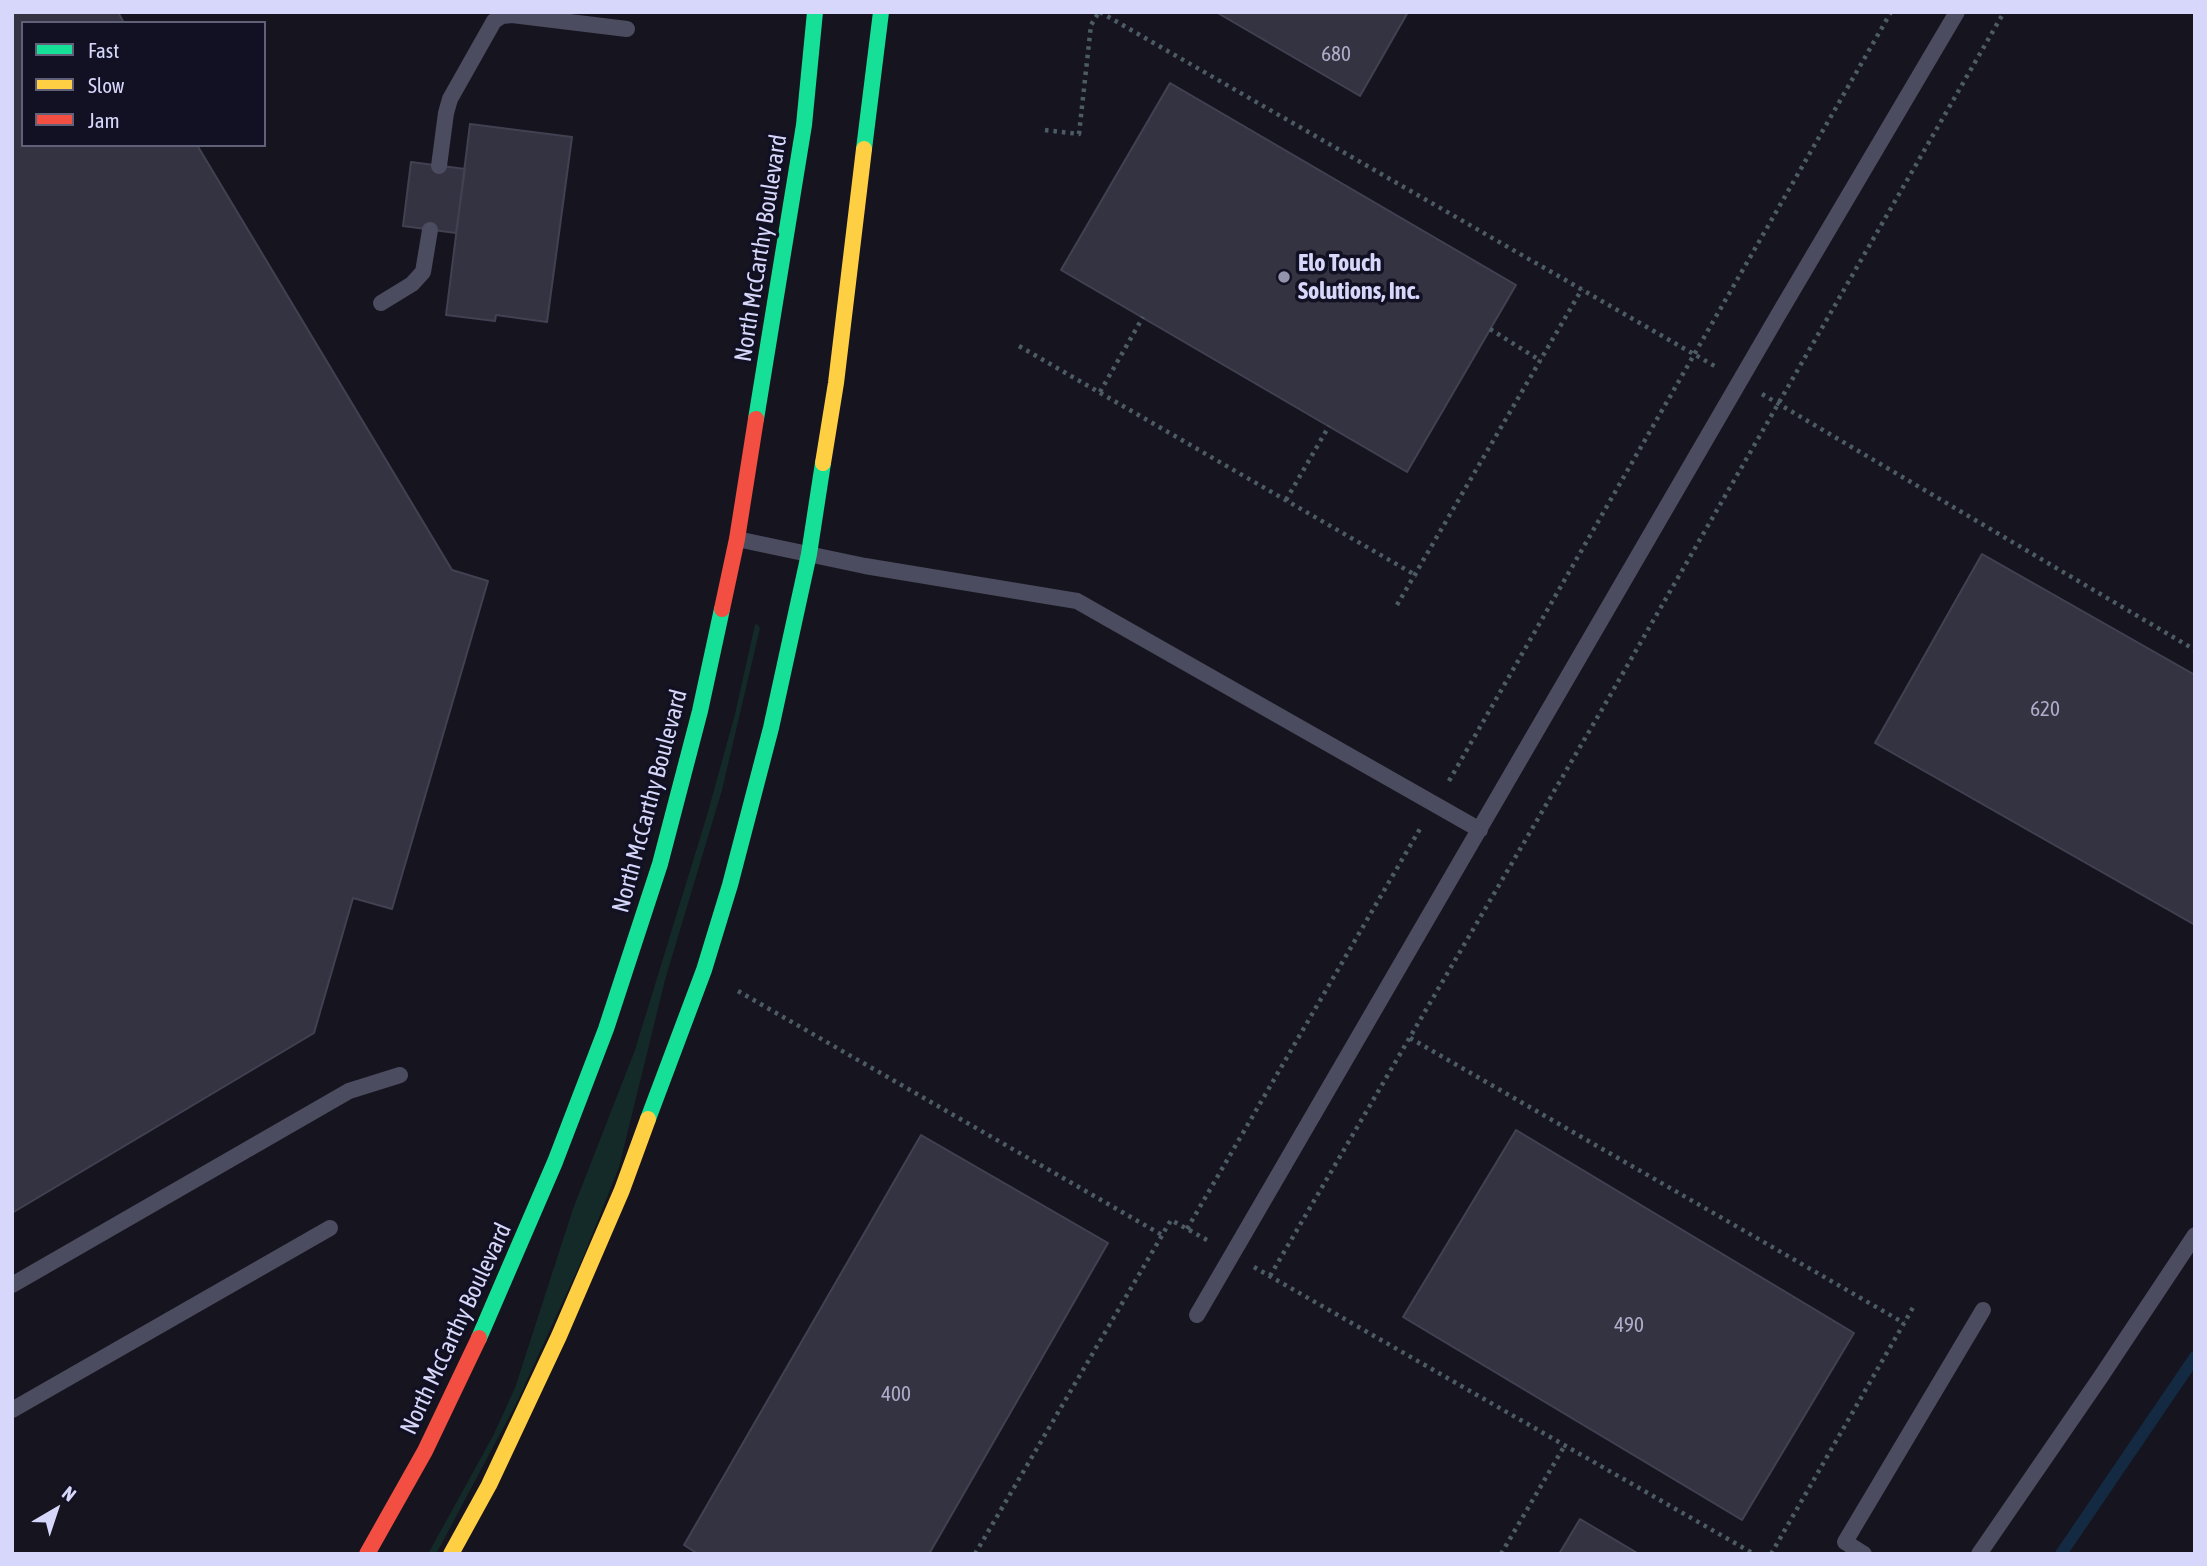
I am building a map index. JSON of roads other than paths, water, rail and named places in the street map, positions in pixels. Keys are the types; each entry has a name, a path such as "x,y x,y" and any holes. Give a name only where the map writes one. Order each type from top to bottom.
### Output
{"main road":[{"name":"North McCarthy Boulevard","path":"368,1554 425,1451 494,1307 607,1029 660,864 700,712 737,539 804,125 815,12"},
{"path":"451,1554 489,1485 559,1336 627,1178 704,970 730,885 771,728 809,554 836,383 881,12"}],"lane":[{"path":"1196,1315 1957,12"},
{"path":"439,166 450,99 494,21 502,16 512,15 627,29"},
{"path":"381,303 412,284 423,272 430,230"},
{"path":"737,539 864,566 1077,601 1480,830"},
{"path":"12,1285 349,1091 400,1075"},
{"path":"12,1410 330,1228"},
{"path":"1979,1554 2195,1235"},
{"path":"1864,1554 1845,1542 1983,1310"}],"waterway":[{"path":"2061,1554 2195,1357"}],"place":[{"name":"Elo Touch Solutions, Inc.","path":"1284,277"}]}
